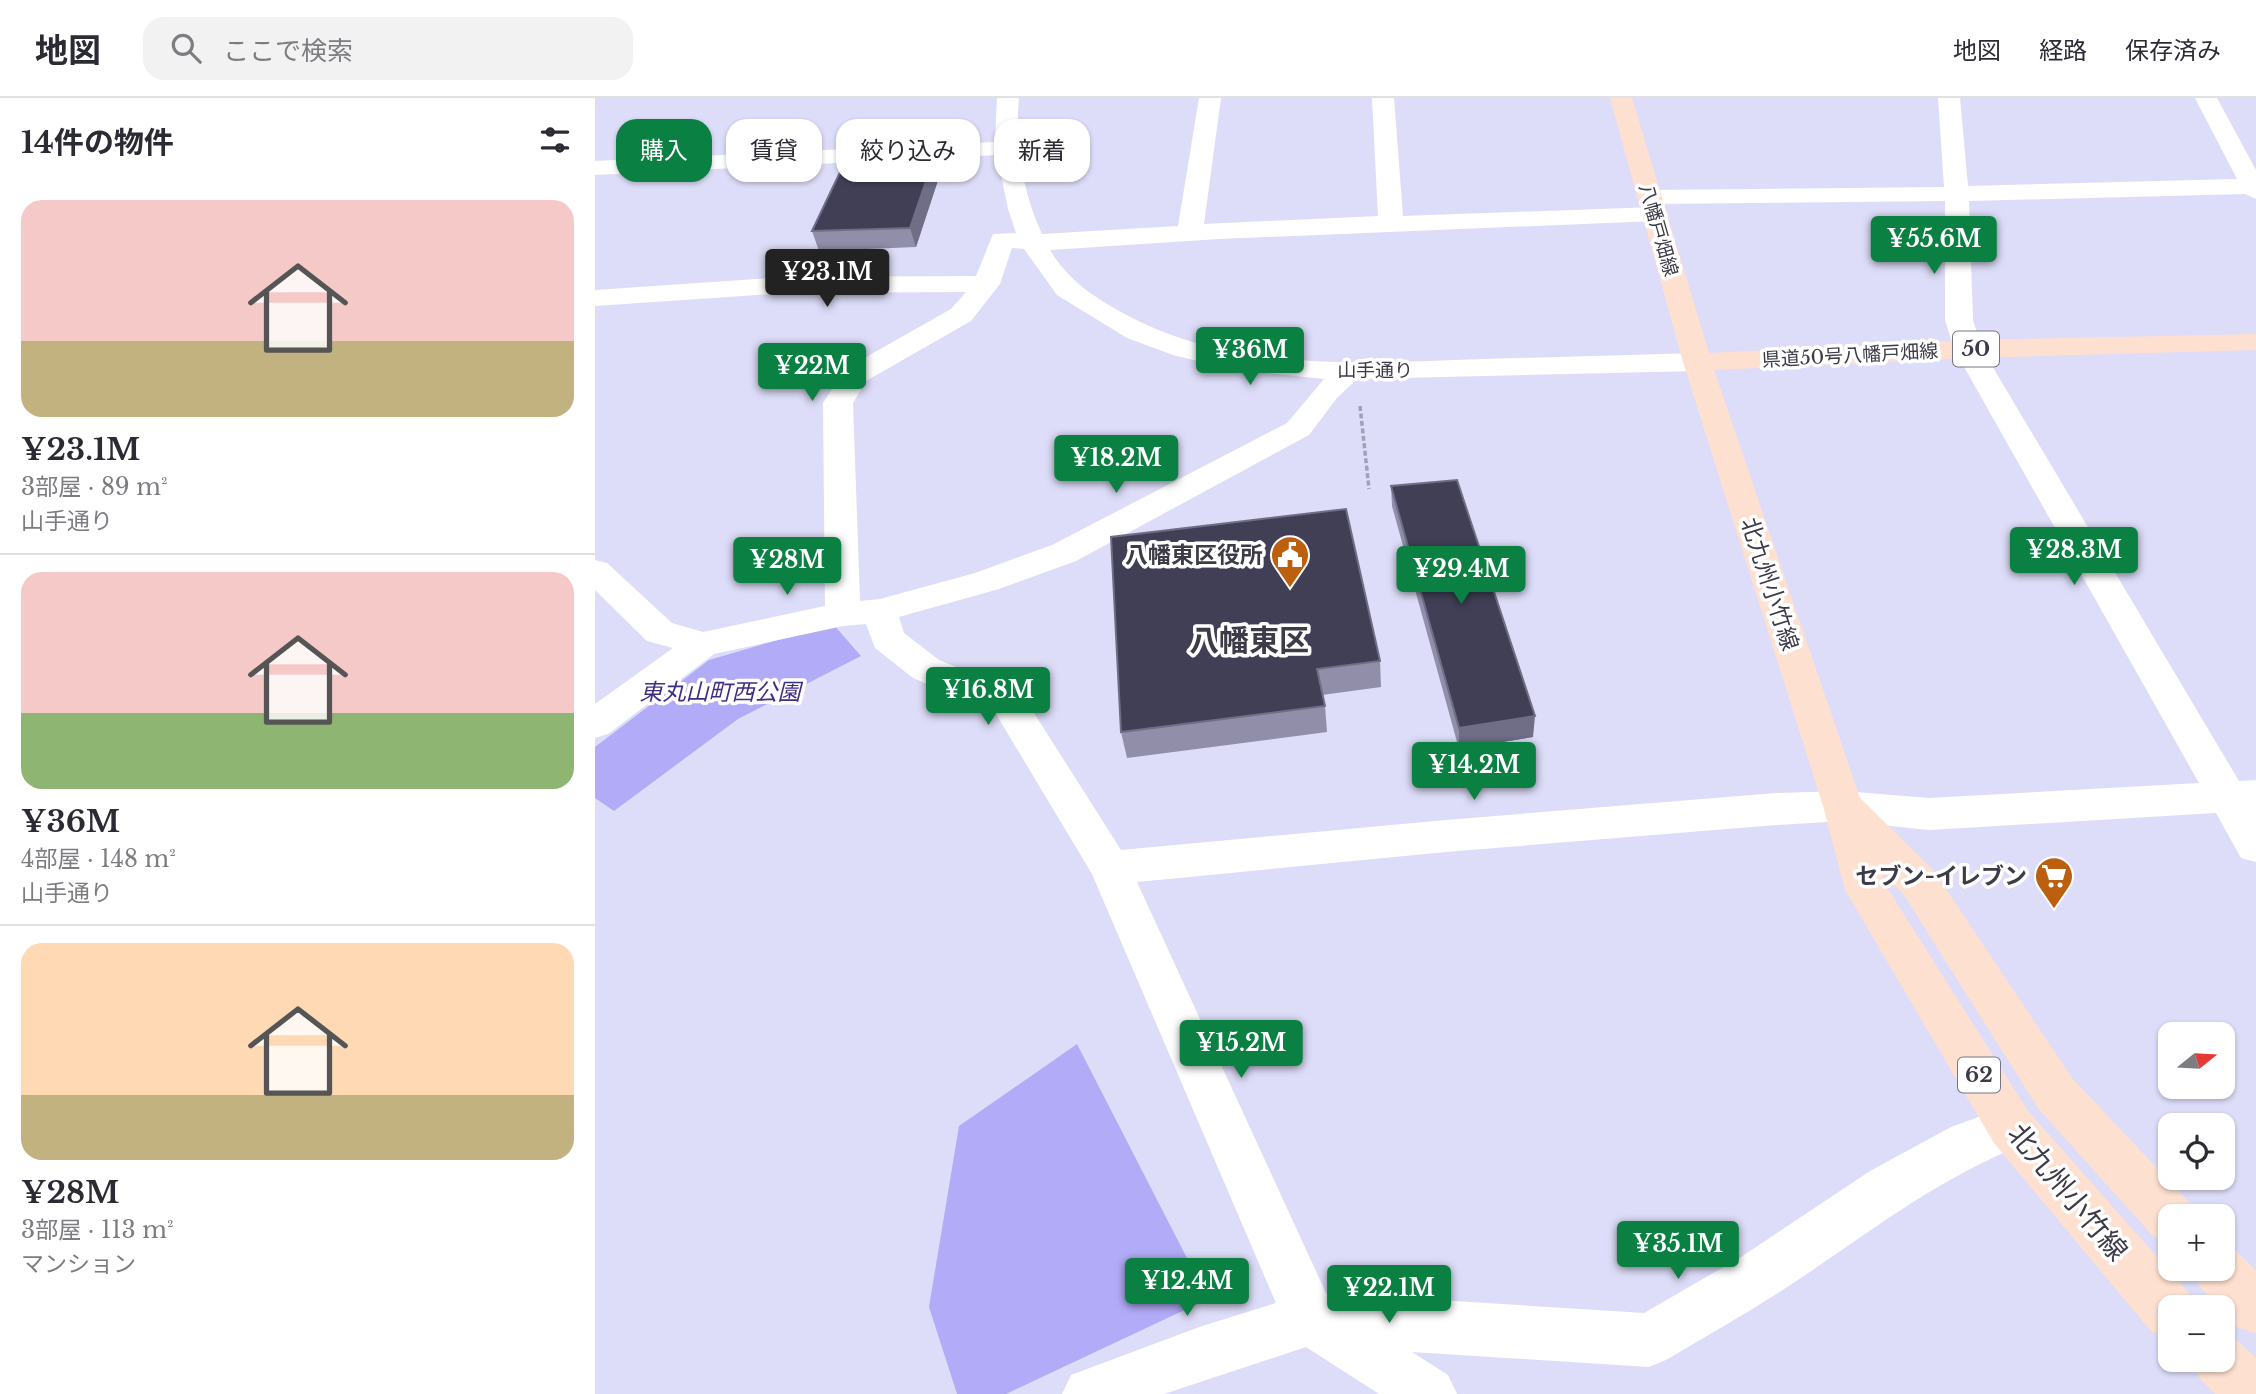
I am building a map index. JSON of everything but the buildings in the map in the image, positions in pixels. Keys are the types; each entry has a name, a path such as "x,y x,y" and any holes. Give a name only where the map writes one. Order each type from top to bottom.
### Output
{"main road":[{"name":"八幡戸畑線","path":"1621,98 1697,362"},
{"name":"県道50号八幡戸畑線","path":"1697,362 1968,349 2256,342"},
{"name":"北九州小竹線","path":"1697,362 1843,806 1866,890 2011,1127 2158,1298"},
{"name":"北九州小竹線","path":"1843,806 1919,883 2055,1093 2158,1205"},
{"path":"2230,1281 2256,1308"},
{"path":"2231,1372 2254,1394"}],"street":[{"name":"山手通り","path":"1007,119 1009,98"},
{"path":"1191,232 1210,98"},
{"path":"1383,98 1391,222"},
{"path":"1949,98 1957,194 1959,320 1968,349 2243,796 2256,846"},
{"path":"843,614 838,404 855,375 961,315 987,284 1002,239 1035,244 1191,232 1652,205 1957,194 2255,188 2206,98"},
{"path":"595,168 994,149"},
{"name":"山手通り","path":"1013,182 1023,223 1060,284 1107,316 1153,338 1209,355 1354,384 1697,362"},
{"path":"595,298 786,285 987,284"},
{"path":"595,724 703,644 843,614 880,611 987,581 1064,553 1298,429 1327,392 1354,384"},
{"path":"595,571 660,632 703,644"},
{"path":"880,611 888,639 926,669 1009,704 1111,868 1310,1319 1429,1394"},
{"path":"1111,868 1446,835 1843,806 1929,814 2243,796"},
{"path":"1090,1394 1202,1353 1310,1319 1649,1340 1759,1275 1888,1188 1968,1143 2011,1127"}],"path":[{"path":"1354,384 1369,489"}],"green space":[{"name":"東丸山町西公園","path":"833,624 861,656 738,719 614,811 595,798 595,747 709,660"},
{"path":"1077,1044 1208,1299 1006,1394 957,1394 929,1307 959,1126"}],"place":[{"name":"八幡東区役所","path":"1290,589"},
{"name":"セブン-イレブン","path":"2054,910"}],"district":[{"name":"八幡東区","path":"1249,641"}]}
